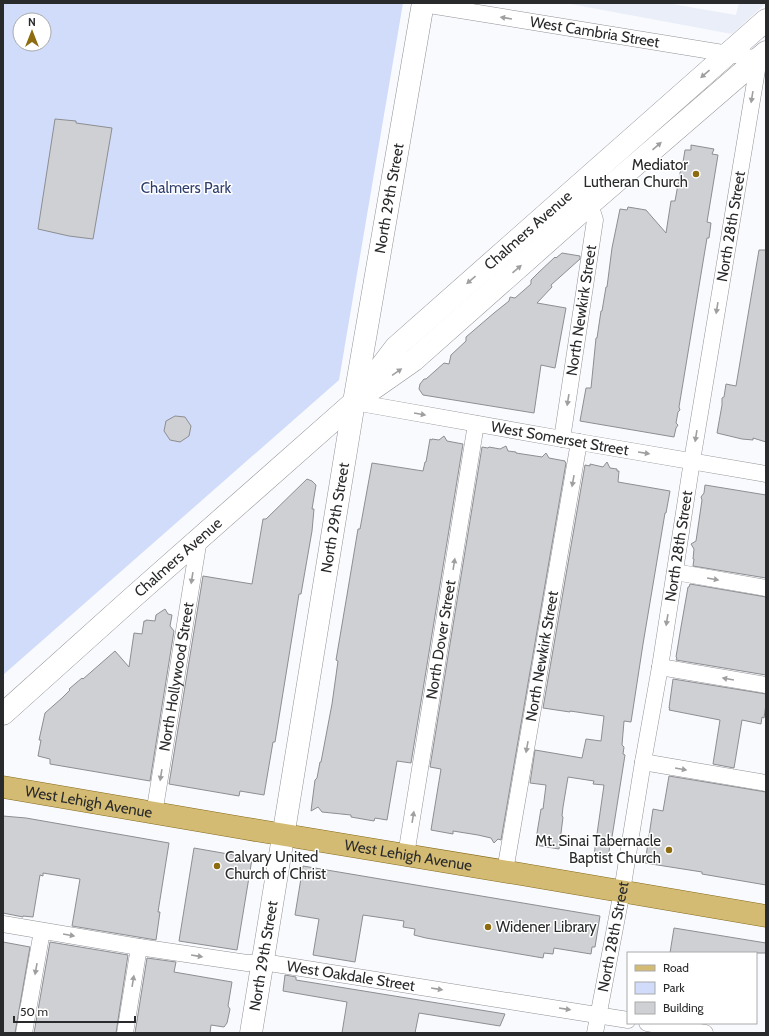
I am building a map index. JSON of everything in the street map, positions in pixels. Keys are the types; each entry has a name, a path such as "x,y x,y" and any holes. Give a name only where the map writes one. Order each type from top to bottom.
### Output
{"main road":[{"name":"West Lehigh Avenue","path":"3,787 154,814 505,871 766,916"}],"street":[{"name":"West Cambria Street","path":"423,3 728,53 764,57"},
{"name":"North 29th Street","path":"251,1033 354,402 423,3"},
{"name":"Chalmers Avenue","path":"354,402 396,347 766,20"},
{"name":"Chalmers Avenue","path":"3,714 130,599 354,402 414,360 590,204 764,57"},
{"name":"North 28th Street","path":"595,1033 622,891 660,667 692,461 764,57"},
{"name":"North Newkirk Street","path":"562,439 595,220 590,204 576,188"},
{"name":"West Somerset Street","path":"354,402 766,474"},
{"name":"North Dover Street","path":"406,855 476,424"},
{"name":"North Newkirk Street","path":"505,871 579,442"},
{"name":"North Hollywood Street","path":"154,814 199,539"},
{"path":"675,572 766,588"},
{"path":"660,667 766,685"},
{"path":"643,762 766,783"},
{"name":"West Oakdale Street","path":"3,924 139,947 247,963 262,962 627,1020"},
{"path":"24,1033 42,931"},
{"path":"125,1033 139,947"},
{"path":"653,1024 705,1033"}],"shaded area":[{"path":"565,3 666,3 736,15 739,3 766,3 732,34"}],"green space":[{"name":"Chalmers Park","path":"3,3 403,3 339,380 3,675"}],"building":[{"path":"55,119 76,121 76,123 112,128 93,239 69,236 38,229"},
{"path":"691,145 714,149 712,154 718,155 707,222 711,223 709,238 707,238 679,407 680,410 678,412 676,423 678,425 674,437 580,421 586,388 591,388 596,338 607,287 612,248 620,209 627,210 628,207 646,210 666,233 671,201 675,201 685,150 691,150"},
{"path":"759,250 766,250 766,442 753,438 753,440 742,439 717,433 722,398 724,397 726,384 736,386"},
{"path":"562,253 580,256 580,259 551,285 552,287 537,303 566,308 555,368 541,365 534,413 423,395 419,389 420,384 424,379 426,379 444,363 449,364 451,355 466,341 466,337 509,301 510,297 515,298 531,284 531,280 538,273 555,257 556,258"},
{"path":"175,416 185,417 191,426 189,436 180,442 170,440 164,431 166,421"},
{"path":"444,436 447,441 463,444 411,763 397,761 387,820 375,818 374,821 351,817 351,815 322,812 318,807 311,811 315,780 317,778 321,762 332,704 338,661 336,660 358,529 360,529 372,463 423,471 430,439 439,440"},
{"path":"506,446 508,451 542,457 546,453 549,458 565,461 566,463 501,840 498,839 494,843 491,838 478,835 453,831 453,834 431,830 441,769 430,767 482,447 500,449"},
{"path":"607,462 610,468 617,469 617,471 619,471 618,482 670,491 665,513 631,722 624,721 622,745 624,747 623,754 625,755 612,837 616,842 610,845 608,858 604,857 600,861 597,856 594,855 604,785 593,784 594,781 568,777 563,807 559,849 535,845 541,809 543,809 546,785 530,783 535,750 582,758 586,739 601,741 604,716 543,708 585,465 590,466 590,464 603,467"},
{"path":"307,479 316,485 312,509 314,509 312,531 301,594 299,594 275,742 273,742 264,795 240,791 239,796 169,784 203,576 252,584 263,519 266,519"},
{"path":"705,485 766,495 766,578 693,566 694,549 691,544 696,541 702,500 701,497 704,493"},
{"path":"690,584 766,597 766,675 676,660 688,587"},
{"path":"165,609 168,614 172,615 170,626 174,631 150,781 50,764 50,759 38,756 41,740 39,740 45,713 70,690 69,689 82,678 83,679 115,651 129,667 134,633 142,634 144,621 155,621 156,615"},
{"path":"673,679 766,694 764,718 762,717 761,724 742,720 734,768 713,764 720,720 669,710"},
{"path":"669,776 766,792 766,885 702,874 702,872 645,863 653,809 663,811"},
{"path":"3,816 26,818 169,843 158,912 160,912 156,940 72,926 80,879 43,873 43,876 40,875 33,917 23,917 3,913"},
{"path":"194,848 252,859 237,950 179,941"},
{"path":"303,866 600,916 595,947 592,947 591,954 554,948 553,954 544,953 543,958 426,938 414,935 415,929 403,927 404,921 363,915 355,962 313,955 319,919 295,915"},
{"path":"674,928 766,943 766,953 670,952"},
{"path":"3,942 30,947 15,1033 3,1033"},
{"path":"50,942 128,955 116,1033 34,1033"},
{"path":"147,958 176,962 174,972 232,982 228,1006 230,1009 227,1023 224,1027 211,1025 210,1033 135,1033"},
{"path":"285,975 296,977 296,980 505,1014 500,1026 419,1013 415,1033 342,1033 347,1002 283,991"}],"place":[{"name":"Mediator Lutheran Church","path":"696,174"},
{"name":"Mt. Sinai Tabernacle Baptist Church","path":"669,850"},
{"name":"Calvary United Church of Christ","path":"217,866"},
{"name":"Widener Library","path":"488,927"}]}
